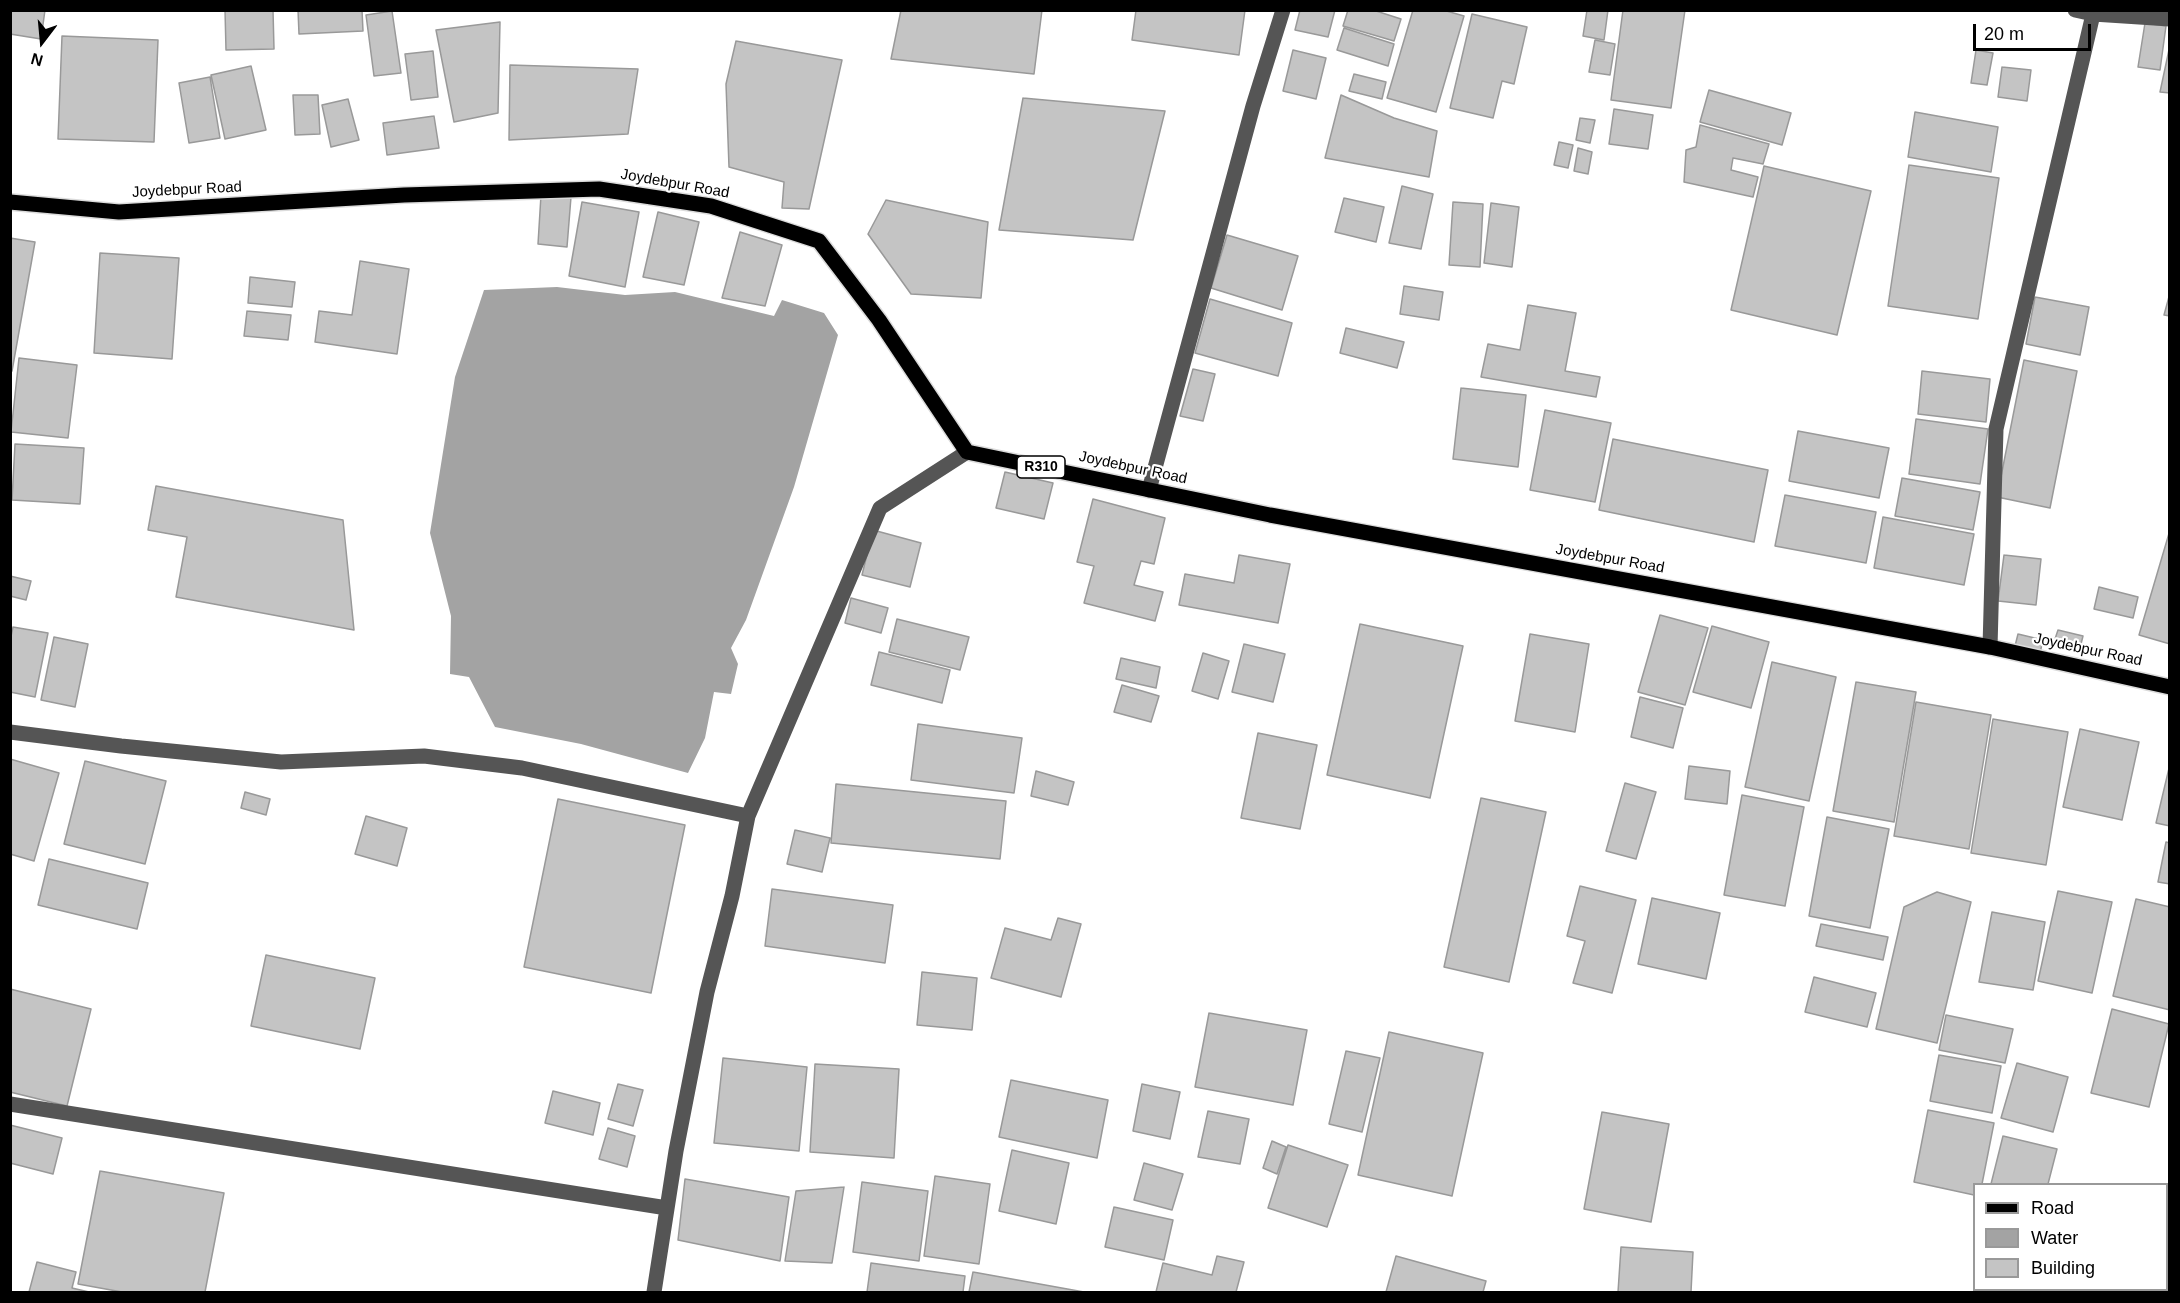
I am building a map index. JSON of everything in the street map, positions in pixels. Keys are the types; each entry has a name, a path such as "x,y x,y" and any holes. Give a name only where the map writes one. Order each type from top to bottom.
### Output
{"main road":[{"name":"Joydebpur Road","path":"10,202 119,212 404,195 600,189 711,206 819,241 879,320 967,452 1282,517 1990,647 2169,687"}],"street":[{"path":"1149,490 1253,106 1283,10"},
{"path":"2075,10 2169,20"},
{"path":"1990,647 1996,429 2093,12"},
{"path":"654,1293 676,1152 707,992 732,896 748,816 880,508 967,452"},
{"path":"10,732 281,762 424,756 522,768 748,816"},
{"path":"10,1104 667,1208"}],"water":[{"path":"557,287 625,295 675,292 774,316 782,300 824,313 838,335 794,487 746,620 731,648 738,664 731,694 714,692 705,738 688,773 581,744 495,727 469,677 450,674 451,616 430,533 455,377 484,290"}],"building":[{"path":"10,10 45,10 41,39 10,34"},
{"path":"225,10 273,10 274,49 226,50"},
{"path":"298,10 362,10 363,31 299,34"},
{"path":"901,10 1042,10 1034,74 891,59"},
{"path":"1136,10 1245,10 1239,55 1132,40"},
{"path":"1300,10 1335,10 1328,37 1295,30"},
{"path":"1348,10 1373,10 1401,19 1394,41 1343,26"},
{"path":"1413,10 1443,10 1464,16 1436,112 1387,98"},
{"path":"1587,10 1608,10 1604,40 1583,36"},
{"path":"1623,10 1685,10 1671,108 1611,100"},
{"path":"392,11 401,73 374,76 366,15"},
{"path":"1472,14 1527,27 1514,84 1502,81 1493,118 1450,108"},
{"path":"500,22 498,113 454,122 436,30"},
{"path":"2145,23 2166,26 2160,70 2138,67"},
{"path":"1344,28 1394,44 1388,66 1337,50"},
{"path":"62,36 158,40 154,142 58,139"},
{"path":"1595,40 1615,44 1610,75 1589,72"},
{"path":"736,41 842,60 809,209 782,208 784,182 729,167 726,84"},
{"path":"2170,45 2170,93 2160,92"},
{"path":"1293,50 1326,58 1316,99 1283,91"},
{"path":"1976,50 1993,53 1987,85 1971,83"},
{"path":"433,51 438,97 411,100 405,54"},
{"path":"510,65 638,69 628,134 509,140"},
{"path":"251,66 266,130 225,139 211,75"},
{"path":"2002,67 2031,70 2027,101 1998,97"},
{"path":"1354,74 1386,82 1382,99 1349,91"},
{"path":"210,77 220,138 189,143 179,83"},
{"path":"1709,90 1791,113 1782,145 1700,122"},
{"path":"293,95 318,95 320,134 295,135"},
{"path":"1341,95 1394,118 1437,131 1429,177 1325,158"},
{"path":"1023,98 1165,111 1133,240 999,230"},
{"path":"348,99 359,140 331,147 322,105"},
{"path":"1614,109 1653,115 1648,149 1609,144"},
{"path":"1915,112 1998,127 1991,172 1908,157"},
{"path":"434,116 439,148 387,155 383,123"},
{"path":"1580,118 1595,120 1590,143 1576,140"},
{"path":"1700,125 1769,144 1763,164 1733,158 1731,170 1758,177 1753,197 1684,182 1686,150 1696,147"},
{"path":"1559,142 1573,145 1568,168 1554,165"},
{"path":"1578,148 1592,152 1588,174 1574,171"},
{"path":"1909,165 1999,178 1978,319 1888,306"},
{"path":"1764,166 1871,191 1837,335 1731,310"},
{"path":"1402,186 1433,194 1421,249 1389,243"},
{"path":"541,195 571,197 567,247 538,244"},
{"path":"1344,198 1384,207 1376,242 1335,232"},
{"path":"886,200 988,222 981,298 911,294 868,234"},
{"path":"582,202 639,212 625,287 569,276"},
{"path":"1453,202 1483,204 1480,267 1449,265"},
{"path":"1491,203 1519,207 1512,267 1484,263"},
{"path":"658,212 699,222 684,285 643,277"},
{"path":"740,232 782,245 765,306 722,298"},
{"path":"1227,235 1298,256 1282,310 1211,288"},
{"path":"10,238 35,242 12,371 10,371"},
{"path":"100,253 179,258 172,359 94,353"},
{"path":"360,261 409,269 397,354 315,342 319,311 352,315"},
{"path":"250,277 295,282 292,307 248,303"},
{"path":"1404,286 1443,292 1439,320 1400,314"},
{"path":"2170,293 2170,316 2164,315"},
{"path":"2035,297 2089,307 2080,355 2026,344"},
{"path":"1210,299 1292,323 1278,376 1195,353"},
{"path":"1528,305 1576,313 1565,371 1600,377 1596,397 1481,377 1488,344 1520,350"},
{"path":"247,311 291,315 288,340 244,336"},
{"path":"1346,328 1404,342 1397,368 1340,353"},
{"path":"19,358 77,365 68,438 11,432"},
{"path":"2024,360 2077,371 2050,508 1997,497"},
{"path":"1193,369 1215,374 1203,421 1180,416"},
{"path":"1922,371 1990,379 1986,422 1918,414"},
{"path":"1461,388 1526,395 1518,467 1453,459"},
{"path":"1545,410 1611,423 1595,502 1530,490"},
{"path":"1916,419 1988,429 1980,484 1909,474"},
{"path":"1798,431 1889,448 1879,498 1789,481"},
{"path":"1613,439 1768,470 1754,542 1599,510"},
{"path":"15,444 84,448 80,504 12,500"},
{"path":"1005,472 1053,483 1044,519 996,508"},
{"path":"1902,478 1980,492 1973,530 1895,516"},
{"path":"156,486 343,520 354,630 176,597 187,537 148,530"},
{"path":"1785,495 1876,512 1866,563 1775,546"},
{"path":"1093,499 1165,518 1154,564 1141,561 1134,585 1163,592 1155,621 1084,603 1094,566 1077,562"},
{"path":"1883,517 1974,534 1964,585 1874,568"},
{"path":"873,530 921,543 910,587 862,575"},
{"path":"2170,530 2170,644 2139,635"},
{"path":"1239,555 1290,564 1278,623 1179,605 1185,574 1234,583"},
{"path":"2004,555 2041,559 2036,605 1998,601"},
{"path":"10,576 31,581 26,600 10,596"},
{"path":"2099,587 2138,597 2133,618 2094,609"},
{"path":"851,598 888,608 881,633 845,623"},
{"path":"1660,615 1708,628 1685,705 1638,692"},
{"path":"897,619 969,637 960,670 889,652"},
{"path":"1360,624 1463,646 1430,798 1327,775"},
{"path":"1712,626 1769,642 1751,708 1693,692"},
{"path":"13,627 48,633 35,697 10,692 10,641"},
{"path":"2058,630 2083,636 2080,648 2054,642"},
{"path":"1530,634 1589,644 1575,732 1515,721"},
{"path":"2018,634 2043,640 2040,653 2015,646"},
{"path":"54,637 88,644 75,707 41,700"},
{"path":"1244,644 1285,654 1273,702 1232,692"},
{"path":"879,652 950,670 942,703 871,685"},
{"path":"1203,653 1229,661 1218,699 1192,691"},
{"path":"1121,658 1160,667 1156,688 1116,679"},
{"path":"1772,662 1836,677 1809,801 1745,787"},
{"path":"1856,682 1916,692 1894,822 1833,811"},
{"path":"1122,685 1159,696 1151,722 1114,712"},
{"path":"1640,697 1683,708 1673,748 1631,737"},
{"path":"1916,702 1991,715 1969,849 1894,836"},
{"path":"1993,719 2068,732 2046,865 1971,853"},
{"path":"918,724 1022,738 1014,793 911,780"},
{"path":"2080,729 2139,742 2122,820 2063,807"},
{"path":"1258,733 1317,745 1300,829 1241,818"},
{"path":"10,759 59,773 34,861 10,854"},
{"path":"85,761 166,781 145,864 64,844"},
{"path":"2170,764 2170,826 2156,823"},
{"path":"1689,766 1730,771 1727,804 1685,799"},
{"path":"1036,771 1074,782 1068,805 1031,796"},
{"path":"1625,783 1656,792 1636,859 1606,851"},
{"path":"836,784 1006,801 1000,859 831,843"},
{"path":"245,792 270,799 266,815 241,808"},
{"path":"1742,795 1804,807 1785,906 1724,895"},
{"path":"1481,798 1546,812 1509,982 1444,967"},
{"path":"558,799 685,825 651,993 524,967"},
{"path":"366,816 407,828 397,866 355,854"},
{"path":"1827,817 1889,829 1870,928 1809,916"},
{"path":"795,830 830,838 822,872 787,864"},
{"path":"2166,842 2170,843 2170,884 2158,882"},
{"path":"49,859 148,883 137,929 38,905"},
{"path":"1580,886 1636,900 1612,993 1573,983 1585,941 1567,936"},
{"path":"772,889 893,905 885,963 765,946"},
{"path":"2058,891 2112,902 2092,993 2038,981"},
{"path":"1937,892 1971,902 1937,1043 1876,1029 1904,907"},
{"path":"1652,898 1720,913 1706,979 1638,964"},
{"path":"2136,899 2170,907 2170,1010 2113,996"},
{"path":"1992,912 2045,922 2033,990 1979,982"},
{"path":"1058,918 1081,924 1061,997 991,978 1005,928 1051,940"},
{"path":"1821,924 1888,937 1883,960 1816,946"},
{"path":"266,955 375,978 360,1049 251,1026"},
{"path":"922,972 977,978 972,1030 917,1025"},
{"path":"1814,977 1876,993 1867,1027 1805,1012"},
{"path":"10,989 91,1009 67,1106 10,1092"},
{"path":"2112,1009 2169,1024 2149,1107 2091,1093"},
{"path":"1209,1013 1307,1030 1293,1105 1195,1087"},
{"path":"1946,1015 2013,1029 2005,1063 1939,1050"},
{"path":"1389,1032 1483,1053 1452,1196 1358,1175"},
{"path":"1346,1051 1380,1058 1362,1132 1329,1124"},
{"path":"1939,1055 2001,1066 1992,1113 1930,1101"},
{"path":"723,1058 807,1067 799,1151 714,1143"},
{"path":"2017,1063 2068,1077 2053,1132 2001,1118"},
{"path":"815,1064 899,1069 894,1158 810,1152"},
{"path":"1011,1080 1108,1100 1097,1158 999,1137"},
{"path":"618,1084 643,1090 633,1126 608,1119"},
{"path":"1142,1084 1180,1092 1170,1139 1133,1131"},
{"path":"553,1091 600,1103 593,1135 545,1123"},
{"path":"1928,1110 1994,1123 1982,1183 1973,1183 1973,1195 1914,1182"},
{"path":"1208,1111 1249,1119 1240,1164 1198,1157"},
{"path":"1602,1112 1669,1124 1651,1222 1584,1209"},
{"path":"10,1125 62,1138 53,1174 10,1163"},
{"path":"608,1128 635,1136 627,1167 599,1159"},
{"path":"2003,1136 2057,1149 2048,1183 1991,1183"},
{"path":"1272,1141 1286,1147 1277,1174 1263,1168"},
{"path":"1288,1145 1348,1165 1327,1227 1268,1208"},
{"path":"1012,1150 1069,1163 1056,1224 999,1211"},
{"path":"1144,1163 1183,1174 1172,1210 1134,1200"},
{"path":"100,1171 224,1193 205,1292 122,1292 78,1284"},
{"path":"935,1176 990,1184 979,1264 924,1256"},
{"path":"685,1179 789,1197 780,1261 678,1240"},
{"path":"862,1182 928,1191 919,1261 853,1252"},
{"path":"2170,1182 2170,1211 2168,1211"},
{"path":"844,1187 832,1263 785,1261 796,1191"},
{"path":"1114,1207 1173,1220 1164,1260 1105,1247"},
{"path":"1621,1247 1693,1252 1691,1292 1618,1292"},
{"path":"1217,1256 1244,1262 1236,1292 1156,1292 1163,1263 1212,1275"},
{"path":"1396,1256 1486,1281 1483,1292 1386,1292"},
{"path":"37,1262 76,1272 72,1288 89,1292 29,1292"},
{"path":"871,1263 965,1276 963,1292 867,1292"},
{"path":"973,1272 1084,1292 969,1292"}]}
